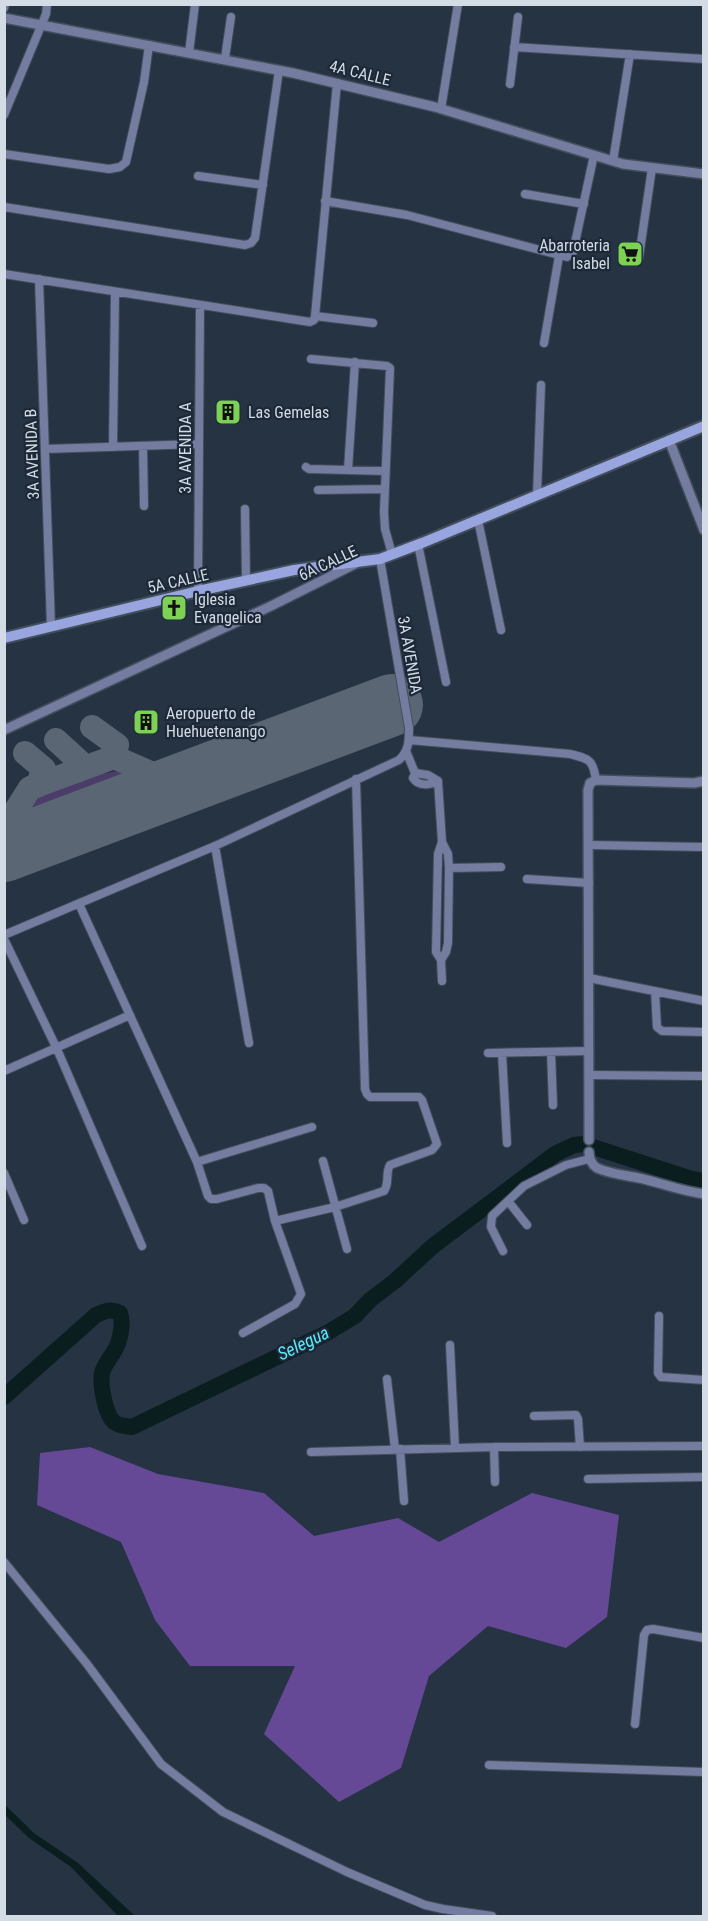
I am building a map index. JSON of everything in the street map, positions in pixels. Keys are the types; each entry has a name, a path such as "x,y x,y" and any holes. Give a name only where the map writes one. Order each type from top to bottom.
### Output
{"main road":[{"name":"6A CALLE","path":"360,561 380,559 704,426"},
{"name":"5A CALLE","path":"4,638 246,580 294,570 360,561"}],"street":[{"path":"4,115 42,25 47,4"},
{"path":"189,53 195,4"},
{"path":"441,109 458,4"},
{"path":"225,58 231,17"},
{"path":"510,84 518,17"},
{"name":"4A CALLE","path":"6,18 279,70 441,109 613,161 704,174"},
{"path":"4,154 109,169 120,167 126,162 144,82 149,45"},
{"path":"514,47 704,59"},
{"path":"613,161 630,54"},
{"path":"4,207 245,245 251,243 255,238 279,70"},
{"path":"4,274 310,322 314,320 337,83"},
{"path":"325,201 407,215 459,227 567,257 573,252 594,155"},
{"path":"639,257 652,168"},
{"path":"198,176 263,185"},
{"path":"525,194 584,204"},
{"path":"544,343 559,256"},
{"name":"3A AVENIDA B","path":"39,279 51,627"},
{"path":"113,447 115,292"},
{"name":"3A AVENIDA A","path":"198,591 200,305"},
{"path":"315,316 373,323"},
{"path":"311,358 390,368 384,489 385,525 392,554"},
{"path":"348,470 355,362"},
{"path":"537,495 541,385"},
{"path":"669,440 704,530"},
{"path":"45,449 198,444"},
{"path":"143,446 144,506"},
{"path":"306,467 309,469 385,471"},
{"path":"318,490 384,489"},
{"path":"245,508 246,580"},
{"path":"478,520 501,630"},
{"path":"418,544 446,682"},
{"name":"3A AVENIDA","path":"380,559 409,728 409,740 405,753"},
{"name":"6A CALLE","path":"4,730 290,597 360,561"},
{"path":"409,740 570,754 591,762 596,780"},
{"path":"142,1246 57,1048 4,937 215,846 399,760 405,753 415,773 428,775 438,781 442,842 438,854 436,952 441,960 442,981"},
{"path":"275,1221 334,1207 384,1191 387,1187 389,1166 432,1150 437,1143 424,1103 419,1097 370,1097 365,1089 356,779"},
{"path":"703,781 694,783 596,780 590,783 588,790 589,1156 596,1167 608,1172 704,1194"},
{"path":"441,960 448,943 449,868 448,854 442,842"},
{"path":"589,845 704,847"},
{"path":"215,846 249,1043"},
{"path":"449,868 501,867"},
{"path":"527,879 589,883"},
{"path":"79,904 197,1162 208,1196 211,1199 258,1188 268,1191 275,1221 301,1294 295,1304 243,1333"},
{"path":"589,978 704,1001"},
{"path":"655,991 657,1027 662,1031 704,1032"},
{"path":"4,1071 130,1015"},
{"path":"489,1053 589,1051"},
{"path":"551,1052 553,1105"},
{"path":"502,1053 507,1143"},
{"path":"589,1075 704,1076"},
{"path":"197,1162 312,1127"},
{"path":"503,1251 491,1227 492,1216 524,1186 589,1156"},
{"path":"323,1161 346,1249"},
{"path":"4,1173 24,1220"},
{"path":"508,1201 527,1226"},
{"path":"659,1316 658,1373 661,1377 704,1380"},
{"path":"450,1345 455,1448"},
{"path":"387,1379 404,1501"},
{"path":"534,1416 576,1415 580,1447"},
{"path":"311,1452 494,1447 704,1446"},
{"path":"494,1447 495,1482"},
{"path":"588,1479 704,1477"},
{"path":"4,1562 87,1664 161,1764 223,1812 347,1872 425,1905 492,1917"},
{"path":"635,1724 644,1635 647,1630 653,1629 704,1638"},
{"path":"489,1765 704,1772"}],"shaded area":[{"path":"117,771 130,773 144,784 143,788 21,832 19,818 23,809 33,798 97,775"},
{"path":"90,1447 158,1474 264,1493 314,1536 398,1518 439,1542 532,1493 619,1515 607,1617 566,1648 488,1626 429,1676 401,1768 339,1802 264,1734 295,1666 190,1666 155,1620 121,1542 37,1505 40,1453"},
{"path":"4,1804 35,1834 78,1863 135,1916 118,1916 71,1867 29,1838 5,1815"}],"waterway":[{"name":"Selegua","path":"4,1397 96,1315 111,1310 120,1313 121,1333 118,1344 102,1373 103,1392 108,1413 114,1422 132,1427 327,1333 355,1316 370,1300 395,1281 433,1246 555,1154 574,1145 584,1144 704,1181"}],"taxiway":[{"path":"92,727 117,745 114,757"},
{"path":"56,740 79,761 77,771"},
{"path":"25,753 44,769 37,786"},
{"path":"4,829 30,788 114,757 178,785"}],"runway":[{"path":"4,851 392,705"}],"place":[{"name":"Abarroteria Isabel","path":"630,254"},
{"name":"Las Gemelas","path":"228,412"},
{"name":"Iglesia Evangelica","path":"174,608"},
{"name":"Aeropuerto de Huehuetenango","path":"146,722"}]}
